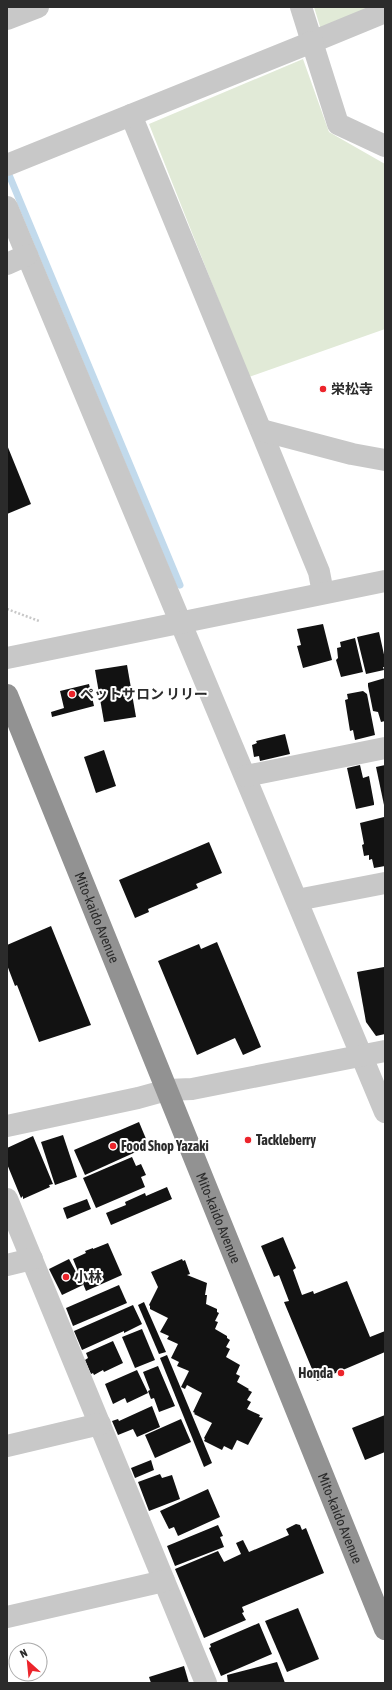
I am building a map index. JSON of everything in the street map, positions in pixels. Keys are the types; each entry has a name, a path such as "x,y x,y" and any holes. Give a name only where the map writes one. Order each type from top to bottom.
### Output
{"highway":[{"name":"Mito-kaido Avenue","path":"7,695 385,1629"}],"street":[{"path":"7,20 38,7"},
{"path":"301,7 338,124 385,146"},
{"path":"7,165 385,12"},
{"path":"131,115 319,572 323,593"},
{"path":"7,207 246,776 385,1112"},
{"path":"7,264 27,255"},
{"path":"261,430 352,454 385,460"},
{"path":"7,658 385,581"},
{"path":"246,776 385,748"},
{"path":"297,900 385,883"},
{"path":"7,1126 138,1098 167,1090 192,1089 385,1051"},
{"path":"7,1198 206,1683"},
{"path":"7,1265 32,1259"},
{"path":"7,1446 100,1424"},
{"path":"7,1617 164,1581"}],"path":[{"path":"7,610 39,621"}],"green space":[{"path":"314,7 374,7 321,30"},
{"path":"303,59 329,132 385,164 385,329 249,377 149,124"}],"building":[{"path":"7,445 31,504 7,514"},
{"path":"323,624 332,660 303,668 297,646 301,645 297,629"},
{"path":"379,632 385,659 385,667 383,667 384,670 366,674 357,637"},
{"path":"355,638 363,672 341,677 336,660 338,658 337,648 341,647 340,642"},
{"path":"127,665 136,717 104,722 95,670"},
{"path":"385,678 385,721 381,722 378,712 373,711 368,683"},
{"path":"89,684 94,706 52,717 51,712 64,708 60,691"},
{"path":"363,691 367,694 375,735 355,740 353,730 350,731 345,700 348,699 347,694"},
{"path":"285,734 290,754 260,761 259,756 254,757 252,745 257,743 256,741"},
{"path":"104,750 116,786 96,793 84,757"},
{"path":"360,765 363,778 369,776 374,805 356,809 347,768"},
{"path":"385,765 385,805 384,805 376,767"},
{"path":"384,817 385,866 374,868 372,859 369,860 369,855 364,856 362,845 364,844 360,823"},
{"path":"209,842 222,873 196,884 198,888 148,909 149,912 135,918 119,880"},
{"path":"51,926 91,1025 39,1042 17,985 15,986 7,965 7,945"},
{"path":"217,942 261,1047 243,1055 235,1038 197,1055 158,961 199,944 201,949"},
{"path":"384,967 385,1034 376,1036 366,1022 357,972"},
{"path":"139,1122 149,1146 85,1175 74,1150"},
{"path":"63,1135 77,1177 55,1185 41,1142"},
{"path":"33,1136 53,1184 49,1185 50,1187 23,1199 23,1196 21,1198 7,1164 7,1148"},
{"path":"132,1157 136,1166 141,1164 146,1175 141,1177 145,1187 96,1208 83,1178"},
{"path":"167,1187 172,1199 111,1225 106,1213 126,1205 125,1202 145,1193 146,1196"},
{"path":"87,1199 91,1209 67,1219 63,1208"},
{"path":"283,1237 296,1268 293,1270 302,1295 313,1291 314,1294 347,1281 370,1337 385,1331 385,1352 317,1381 284,1302 289,1301 279,1275 274,1277 261,1246"},
{"path":"108,1243 122,1275 86,1291 73,1259 86,1253 85,1251"},
{"name":"小林","path":"69,1259 83,1285 62,1295 49,1269"},
{"path":"182,1259 183,1261 185,1260 190,1274 187,1275 207,1283 205,1295 207,1295 206,1304 217,1309 217,1312 219,1313 215,1321 218,1322 215,1329 227,1336 230,1340 226,1347 230,1349 226,1357 240,1365 236,1374 240,1376 237,1382 252,1392 247,1400 251,1402 247,1409 263,1418 248,1445 237,1440 232,1450 224,1446 222,1450 204,1441 204,1438 212,1423 194,1414 195,1413 193,1412 202,1393 187,1385 185,1389 181,1387 189,1371 177,1366 179,1362 171,1358 178,1344 167,1339 169,1336 160,1332 168,1318 150,1309 149,1305 158,1287 151,1272"},
{"path":"119,1285 127,1303 73,1326 66,1308"},
{"path":"144,1302 166,1352 159,1354 138,1305"},
{"path":"133,1305 142,1324 82,1350 74,1331"},
{"path":"142,1329 155,1360 135,1368 122,1337"},
{"path":"113,1341 123,1363 104,1372 103,1370 94,1375 93,1373 91,1374 85,1360 88,1358 86,1353"},
{"path":"167,1355 212,1463 204,1467 160,1358"},
{"path":"158,1366 175,1406 159,1412 154,1398 151,1399 148,1391 150,1390 143,1372"},
{"path":"137,1370 148,1393 127,1403 125,1398 113,1404 105,1384"},
{"path":"152,1406 160,1427 137,1437 133,1429 118,1435 112,1421 118,1419 119,1421"},
{"path":"385,1415 385,1452 365,1460 352,1428"},
{"path":"181,1419 191,1442 155,1458 145,1435"},
{"path":"151,1460 154,1470 135,1478 131,1468"},
{"path":"160,1474 162,1478 172,1475 180,1499 149,1511 138,1482"},
{"path":"208,1489 220,1517 178,1536 174,1527 169,1529 160,1511"},
{"path":"296,1524 300,1525 302,1530 306,1528 324,1573 242,1607 244,1612 242,1613 246,1620 204,1638 175,1569 218,1551 224,1562 241,1554 236,1543 243,1540 249,1552 289,1535 286,1529"},
{"path":"218,1525 223,1536 220,1537 224,1547 175,1566 167,1546"},
{"path":"298,1608 319,1659 287,1672 265,1621"},
{"path":"259,1623 272,1654 221,1676 209,1648 211,1647 210,1644"},
{"path":"277,1662 285,1683 228,1683 227,1675"},
{"path":"184,1666 189,1683 151,1683 149,1677"}],"waterway":[{"path":"7,170 180,585"}],"place":[{"name":"栄松寺","path":"323,389"},
{"name":"ペットサロン リリー","path":"72,694"},
{"name":"Tackleberry","path":"248,1140"},
{"name":"Food Shop Yazaki","path":"113,1146"},
{"name":"小林","path":"66,1277"},
{"name":"Honda","path":"341,1373"}]}
